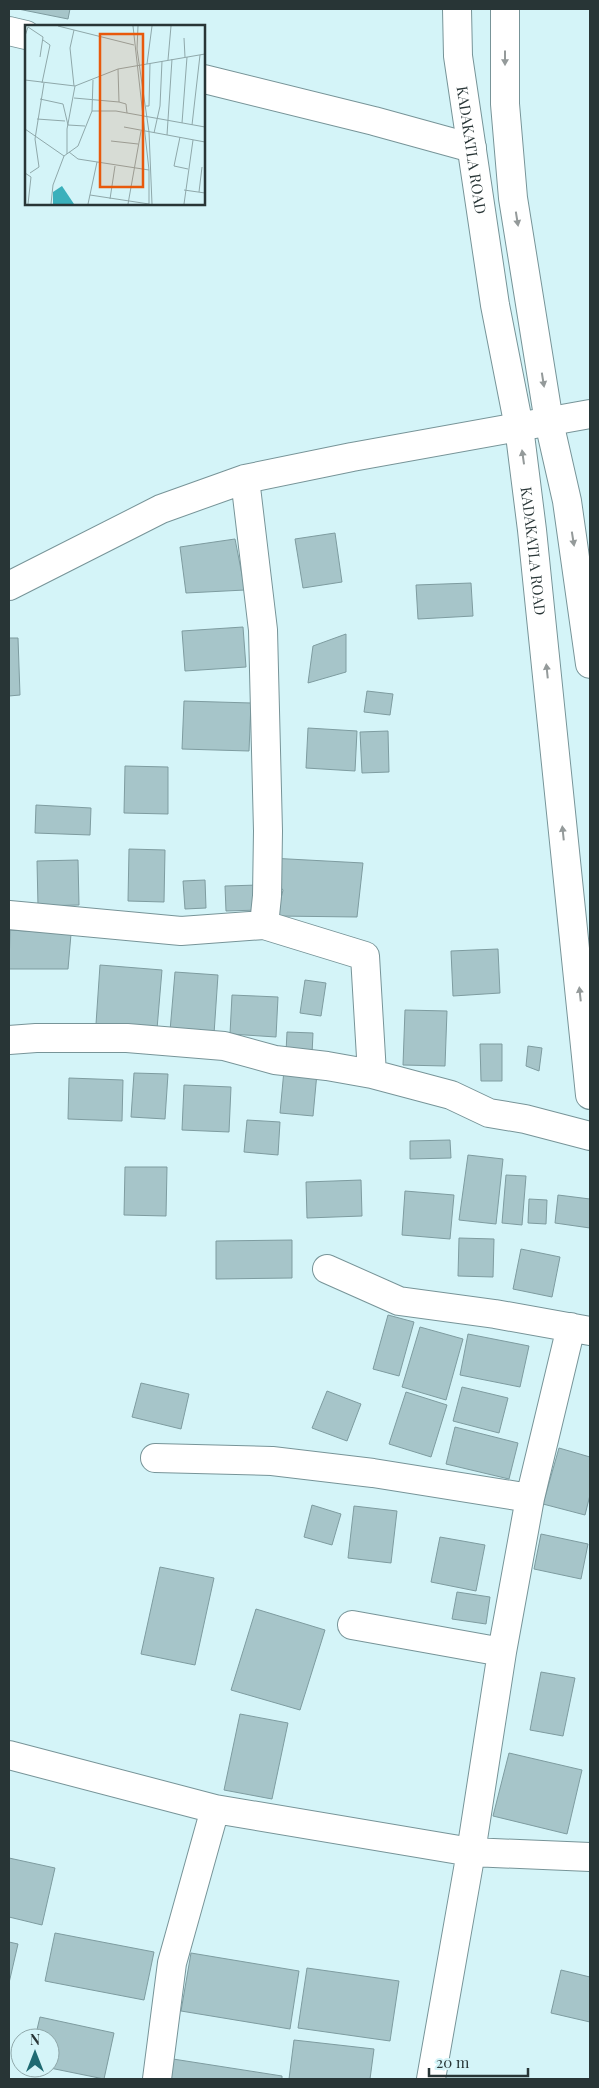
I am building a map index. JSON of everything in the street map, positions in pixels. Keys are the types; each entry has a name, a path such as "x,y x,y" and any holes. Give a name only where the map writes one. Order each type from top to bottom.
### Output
{"street":[{"name":"KADAKATLA ROAD","path":"457,9 458,56 495,305 519,427 534,540 590,1095"},
{"path":"505,9 505,104 514,198 549,422 567,501 590,664"},
{"path":"9,31 25,35"},
{"path":"205,79 374,121 472,148"},
{"path":"9,586 161,509 245,479 590,414"},
{"path":"245,479 263,630 268,831 267,896 264,925"},
{"path":"9,915 181,931 264,925 364,956 372,1074"},
{"path":"9,1040 36,1038 127,1038 224,1046 275,1060 372,1074 451,1095 489,1113 524,1119 590,1136"},
{"path":"327,1269 399,1300 581,1329 530,1498 502,1652 471,1852 431,2079"},
{"path":"155,1458 272,1461 373,1473 530,1498"},
{"path":"352,1624 502,1652"},
{"path":"9,1755 215,1809 471,1852 590,1857"},
{"path":"157,2079 172,1963 215,1809"}],"building":[{"path":"18,9 70,9 68,19"},
{"path":"335,533 342,582 303,588 295,539"},
{"path":"235,539 245,590 186,593 180,547"},
{"path":"471,583 473,616 418,619 416,585"},
{"path":"243,627 246,667 185,671 182,631"},
{"path":"346,634 346,672 308,683 313,646"},
{"path":"9,638 18,638 20,695 9,696"},
{"path":"367,691 393,694 390,715 364,712"},
{"path":"184,701 251,703 249,751 182,749"},
{"path":"308,728 357,731 355,771 306,768"},
{"path":"388,731 389,772 362,773 360,732"},
{"path":"125,766 168,767 168,814 124,813"},
{"path":"36,805 91,808 90,835 35,833"},
{"path":"129,849 165,850 164,902 128,901"},
{"path":"270,858 363,863 357,917 277,916 283,890 272,877"},
{"path":"78,860 79,905 38,906 37,861"},
{"path":"205,880 206,908 185,909 183,881"},
{"path":"259,885 260,910 226,911 225,886"},
{"path":"10,930 71,934 68,969 9,969"},
{"path":"498,949 500,993 453,996 451,951"},
{"path":"100,965 162,970 157,1029 96,1024"},
{"path":"175,972 218,975 214,1034 170,1031"},
{"path":"305,980 326,983 321,1016 300,1013"},
{"path":"232,995 278,997 276,1037 230,1034"},
{"path":"405,1010 447,1011 445,1066 403,1065"},
{"path":"287,1032 313,1033 312,1054 286,1052"},
{"path":"480,1044 502,1044 502,1081 481,1081"},
{"path":"528,1046 542,1048 539,1071 526,1066"},
{"path":"284,1070 317,1073 313,1116 280,1113"},
{"path":"134,1073 168,1074 165,1119 131,1117"},
{"path":"69,1078 123,1080 122,1121 68,1119"},
{"path":"184,1085 231,1087 229,1132 182,1130"},
{"path":"247,1120 280,1122 278,1155 244,1152"},
{"path":"450,1140 451,1158 410,1159 410,1141"},
{"path":"468,1155 503,1159 496,1224 459,1220"},
{"path":"125,1167 167,1167 166,1216 124,1215"},
{"path":"506,1175 526,1176 522,1225 502,1223"},
{"path":"361,1180 362,1216 307,1218 306,1182"},
{"path":"405,1191 454,1195 450,1239 402,1235"},
{"path":"558,1195 590,1199 590,1228 555,1223"},
{"path":"529,1199 547,1200 546,1224 528,1223"},
{"path":"459,1238 494,1239 493,1277 458,1276"},
{"path":"292,1240 292,1278 216,1279 216,1241"},
{"path":"521,1249 560,1257 552,1297 513,1289"},
{"path":"388,1315 414,1322 399,1376 373,1369"},
{"path":"420,1327 463,1339 446,1400 402,1387"},
{"path":"468,1334 529,1346 520,1387 460,1375"},
{"path":"141,1383 189,1394 181,1429 132,1417"},
{"path":"462,1387 508,1398 499,1433 453,1421"},
{"path":"327,1391 361,1404 347,1441 312,1428"},
{"path":"406,1392 447,1405 431,1457 389,1444"},
{"path":"455,1427 518,1443 509,1479 446,1464"},
{"path":"559,1448 590,1457 590,1495 585,1515 543,1504"},
{"path":"312,1505 341,1514 332,1545 304,1537"},
{"path":"354,1506 397,1511 391,1563 348,1558"},
{"path":"541,1534 588,1544 581,1579 534,1569"},
{"path":"440,1537 485,1545 476,1591 431,1582"},
{"path":"160,1567 214,1578 195,1665 141,1654"},
{"path":"457,1592 490,1597 486,1624 452,1619"},
{"path":"256,1609 325,1630 300,1710 231,1690"},
{"path":"541,1672 575,1678 563,1736 530,1730"},
{"path":"240,1714 288,1723 272,1799 224,1790"},
{"path":"509,1753 582,1770 567,1834 493,1816"},
{"path":"9,1858 55,1868 42,1925 9,1917"},
{"path":"55,1933 154,1952 144,2000 45,1981"},
{"path":"9,1942 18,1944 9,1983"},
{"path":"191,1953 299,1971 290,2029 181,2011"},
{"path":"307,1968 399,1981 390,2041 298,2028"},
{"path":"561,1970 590,1977 590,2022 551,2013"},
{"path":"40,2017 114,2033 104,2079 60,2070 60,2028 37,2028"},
{"path":"294,2040 374,2049 370,2079 289,2079"},
{"path":"173,2059 282,2076 282,2079 170,2079"}]}
